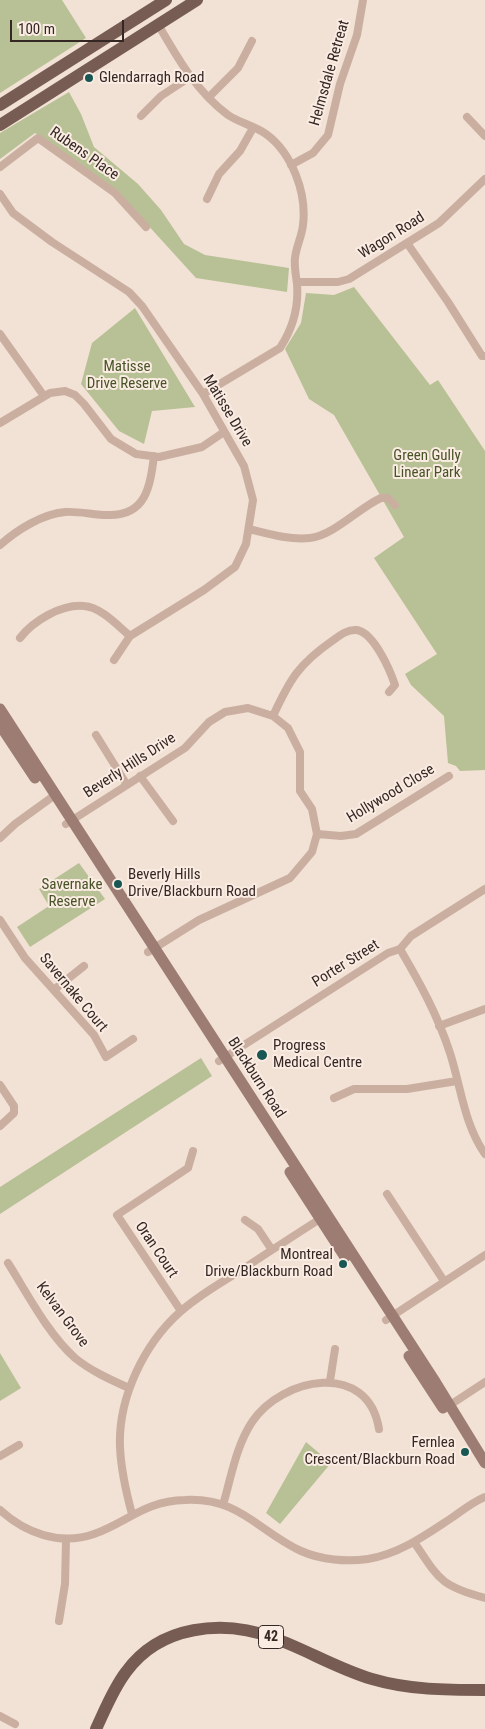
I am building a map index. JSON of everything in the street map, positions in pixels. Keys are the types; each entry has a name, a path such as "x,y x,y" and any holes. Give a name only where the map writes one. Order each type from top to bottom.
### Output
{"main road":[{"path":"0,105 166,0"},
{"path":"0,125 159,26 192,2"},
{"name":"Blackburn Road","path":"0,709 52,797 389,1318 450,1405 485,1464"},
{"name":"Blackburn Road","path":"0,725 52,797"},
{"name":"Blackburn Road","path":"389,1318 434,1395 485,1464"},
{"name":"42","path":"96,1729 109,1701 126,1672 136,1661 147,1651 175,1635 204,1628 239,1629 258,1633 344,1669 396,1684 428,1689 485,1690"}],"street":[{"name":"Helmsdale Retreat","path":"291,165 313,153 328,135 340,84 357,36 363,0"},
{"path":"159,26 190,77 209,97 229,115 266,134 282,150 291,165 301,190 304,224 295,259 299,305 288,336 280,348 203,394"},
{"path":"209,97 238,68 252,41"},
{"path":"141,116 161,96 190,77"},
{"path":"467,117 485,136"},
{"path":"207,199 219,174 240,151 254,128"},
{"name":"Rubens Place","path":"0,167 38,138 115,193 146,227"},
{"name":"Wagon Road","path":"297,282 338,282 349,279 439,223 485,179"},
{"name":"Matisse Drive","path":"0,194 13,213 52,242 129,292 142,306 203,394 244,466 253,500 246,544 235,567 204,590 130,636 114,660"},
{"path":"407,243 448,302 481,358"},
{"path":"0,334 44,396"},
{"path":"0,423 44,396 64,391 75,395 112,440 136,454 154,456 202,447 224,432"},
{"path":"0,545 36,521 65,512 108,516 122,514 132,509 144,500 154,456"},
{"path":"249,529 282,537 312,538 330,530 381,498 388,498 394,505"},
{"path":"20,638 29,626 55,612 85,605 104,615 130,636"},
{"path":"273,716 289,682 308,658 345,632 356,630 371,638 392,674 395,686 388,692"},
{"name":"Beverly Hills Drive","path":"69,823 185,748 209,722 225,712 248,708 273,716 288,728 300,752 300,791 312,809 317,834"},
{"path":"96,735 127,785"},
{"path":"140,776 173,821"},
{"name":"Hollywood Close","path":"317,834 341,836 356,834 449,776"},
{"path":"0,838 15,824 52,797"},
{"path":"151,950 199,920 290,878 312,852 317,834"},
{"name":"Porter Street","path":"222,1059 388,952 400,949 411,936 485,889"},
{"name":"Savernake Court","path":"0,920 25,958 55,989 94,1035 106,1057 133,1039"},
{"path":"400,949 425,991 450,1053 466,1117 485,1154"},
{"path":"55,989 84,966"},
{"path":"439,1026 485,1009"},
{"path":"334,1098 354,1089 407,1089 457,1081"},
{"path":"0,1085 14,1106 14,1114 0,1126"},
{"path":"477,1139 485,1133"},
{"name":"Oran Court","path":"181,1311 117,1215 188,1168 193,1151"},
{"path":"387,1194 444,1281"},
{"path":"132,1514 125,1487 120,1446 122,1422 130,1388 144,1359 160,1333 181,1311 323,1217"},
{"path":"245,1220 258,1229 272,1250"},
{"path":"389,1318 485,1255"},
{"name":"Kelvan Grove","path":"8,1263 58,1338 75,1358 101,1375 130,1388"},
{"path":"330,1381 335,1350"},
{"path":"223,1505 243,1439 252,1422 266,1405 286,1392 318,1382 330,1381 357,1392 378,1418 380,1429"},
{"path":"450,1405 485,1382"},
{"path":"0,1456 19,1445"},
{"path":"477,1500 485,1490"},
{"path":"0,1510 13,1521 37,1534 66,1540 93,1535 132,1514 164,1502 201,1500 236,1509 301,1551 335,1559 368,1559 398,1550 414,1542 477,1500 485,1497"},
{"path":"58,1621 65,1584 66,1540"},
{"path":"414,1542 436,1575 447,1585 456,1591 485,1598"},
{"path":"0,1716 16,1724"}],"green space":[{"path":"0,0 62,0 86,38 0,93"},
{"path":"69,92 81,114 94,147 138,184 161,210 184,244 205,255 289,268 287,292 196,278 115,189 35,133 0,159 0,133"},
{"name":"Green Gully Linear Park","path":"354,287 430,385 438,380 485,451 485,770 460,771 456,766 448,763 444,716 411,685 405,674 437,654 374,558 404,537 334,415 309,399 285,349 301,323 306,293 334,295"},
{"name":"Matisse Drive Reserve","path":"135,308 195,407 152,411 144,444 119,431 81,384 92,343"},
{"name":"Savernake Reserve","path":"79,863 105,899 30,947 17,927 49,906 39,889"},
{"path":"201,1058 212,1076 0,1214 0,1187"},
{"path":"0,1353 21,1388 0,1401"},
{"path":"306,1442 331,1463 280,1524 266,1513"}],"place":[{"name":"Glendarragh Road","path":"89,78"},
{"name":"Beverly Hills Drive/Blackburn Road","path":"118,884"},
{"name":"Progress Medical Centre","path":"262,1055"},
{"name":"Montreal Drive/Blackburn Road","path":"343,1264"},
{"name":"Fernlea Crescent/Blackburn Road","path":"465,1452"}]}
